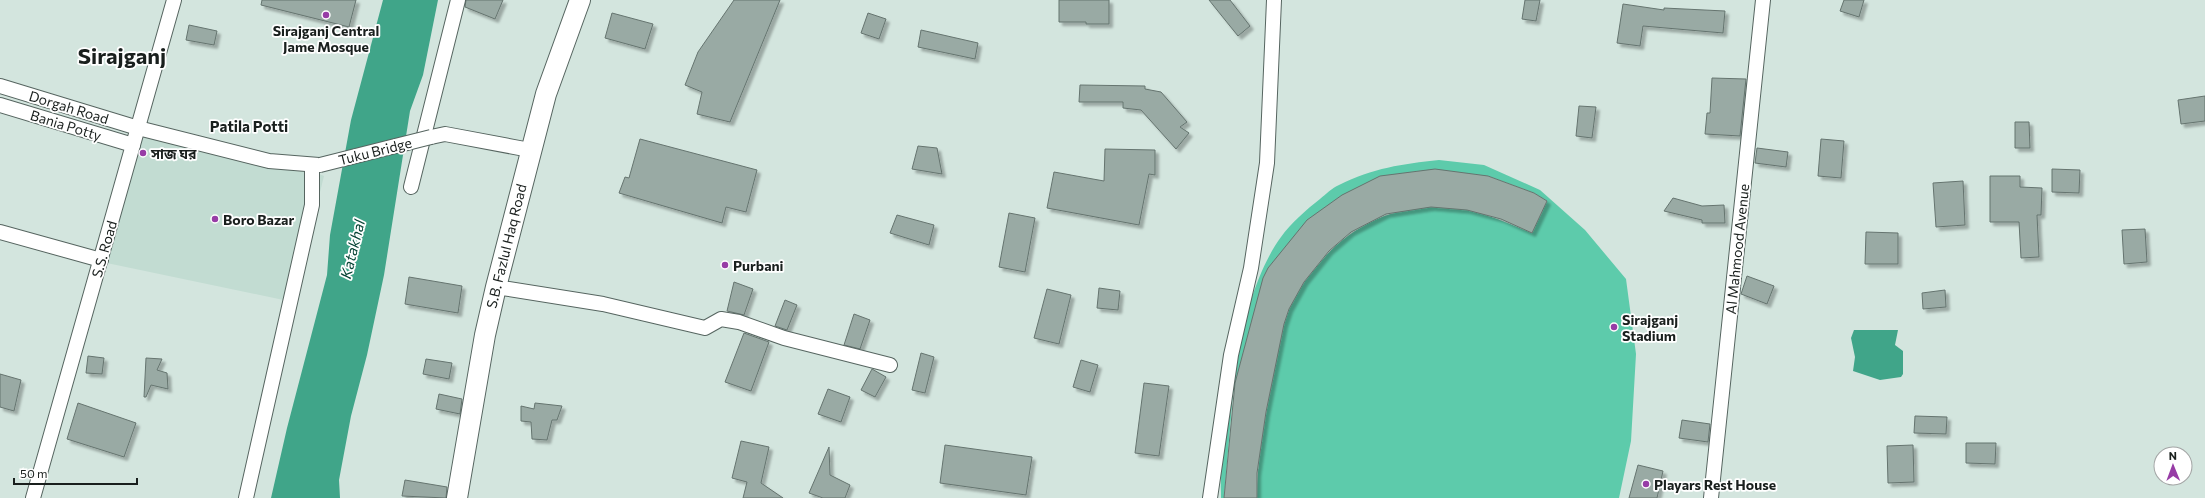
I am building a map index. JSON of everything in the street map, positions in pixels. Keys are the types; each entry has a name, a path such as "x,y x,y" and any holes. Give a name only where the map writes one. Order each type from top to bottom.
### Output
{"main road":[{"name":"S.B. Fazlul Haq Road","path":"456,498 485,335 530,150 546,94 580,0"}],"street":[{"name":"S.S. Road","path":"33,498 174,0"},
{"path":"411,187 458,0"},
{"path":"1210,498 1231,355 1251,268 1267,163 1274,0"},
{"name":"Al Mahmood Avenue","path":"1711,498 1764,0"},
{"name":"Dorgah Road","path":"0,86 138,128 269,161 316,165"},
{"name":"Bania Potty","path":"0,105 133,145"},
{"name":"Tuku Bridge","path":"316,165 445,134 530,150"},
{"path":"246,498 312,205 316,165"},
{"path":"0,232 101,260"},
{"path":"496,287 603,304 705,328 721,319 739,322 784,338 890,365"}],"shaded area":[{"name":"Boro Bazar","path":"144,127 302,167 324,176 293,302 102,262"},
{"path":"1439,160 1484,165 1540,190 1585,230 1626,279 1636,354 1631,441 1619,498 1257,498 1258,470 1263,429 1278,348 1286,319 1291,304 1301,286 1332,249 1366,224 1405,210 1426,207 1448,207 1469,210 1501,220 1532,233 1547,201 1534,193 1488,176 1380,176 1246,343 1233,394 1224,498 1221,498 1224,435 1228,399 1243,326 1266,262 1281,237 1304,212 1329,191 1339,185 1364,174 1388,168"}],"water":[{"name":"Katakhal","path":"383,0 438,0 423,75 410,111 384,275 367,355 351,416 339,480 340,498 271,498 287,428 327,275 330,235 351,120"},
{"path":"1854,330 1898,330 1895,345 1903,351 1903,374 1901,377 1880,380 1853,371 1855,357 1851,338"}],"building":[{"name":"Sirajganj Central Jame Mosque","path":"262,0 356,0 349,27 261,5"},
{"path":"466,0 503,0 495,19 465,7"},
{"path":"734,0 780,0 730,122 697,114 702,92 685,85 698,52"},
{"path":"1059,0 1109,0 1109,24 1059,22"},
{"path":"1209,0 1230,0 1250,26 1238,36"},
{"path":"1525,0 1540,0 1536,21 1522,19"},
{"path":"1844,0 1864,0 1859,17 1840,11"},
{"path":"1623,4 1664,10 1664,8 1725,11 1723,33 1643,26 1640,46 1617,43"},
{"path":"612,13 653,24 645,49 605,38"},
{"path":"868,13 886,19 879,39 861,33"},
{"path":"189,25 217,31 214,45 186,40"},
{"path":"921,30 978,43 975,59 918,47"},
{"path":"1712,78 1746,79 1740,136 1705,134 1707,113 1710,113"},
{"path":"1080,85 1145,86 1145,89 1161,92 1187,122 1180,127 1189,133 1176,149 1141,110 1123,108 1123,102 1079,102"},
{"path":"2205,96 2205,121 2181,124 2178,100"},
{"path":"1579,106 1596,107 1592,138 1576,136"},
{"path":"2015,122 2029,122 2030,148 2015,148"},
{"path":"640,139 757,170 746,212 726,207 722,223 619,193 625,177 629,178"},
{"path":"1821,139 1844,141 1841,178 1818,176"},
{"path":"918,146 937,148 942,174 912,169"},
{"path":"1757,148 1788,152 1786,167 1755,163"},
{"path":"1105,149 1155,150 1155,175 1149,174 1139,225 1047,208 1054,172 1104,181"},
{"path":"1435,169 1488,176 1534,193 1547,201 1532,233 1501,219 1467,210 1431,207 1386,214 1351,232 1329,251 1304,282 1289,309 1284,324 1266,412 1257,473 1257,498 1224,498 1235,383 1263,278 1268,268 1307,220 1342,195 1380,176"},
{"path":"2052,169 2080,170 2079,193 2052,192"},
{"path":"1990,176 2020,176 2020,187 2042,188 2041,215 2037,215 2039,257 2021,258 2019,222 1990,222"},
{"path":"1963,181 1965,225 1936,227 1933,183"},
{"path":"1673,198 1702,206 1724,205 1725,223 1702,223 1702,220 1664,211"},
{"path":"1009,213 1035,218 1025,272 999,267"},
{"path":"897,215 934,225 929,245 890,233"},
{"path":"2145,229 2147,262 2124,264 2122,230"},
{"path":"1866,232 1898,233 1898,264 1865,264"},
{"path":"1747,276 1774,286 1767,304 1741,294"},
{"path":"409,277 462,286 458,313 405,304"},
{"path":"734,282 753,289 744,315 727,311"},
{"path":"1099,288 1120,291 1118,310 1097,308"},
{"path":"1047,289 1071,295 1059,344 1034,338"},
{"path":"1945,290 1946,307 1923,309 1922,293"},
{"path":"785,300 797,305 787,330 775,326"},
{"path":"854,314 870,320 860,349 844,345"},
{"path":"744,333 769,342 751,391 725,382"},
{"path":"921,353 934,357 925,393 912,390"},
{"path":"88,356 104,358 102,374 86,373"},
{"path":"146,358 162,359 157,370 167,373 168,389 151,385 146,397 144,397"},
{"path":"426,359 452,363 449,379 423,374"},
{"path":"1081,360 1098,365 1090,392 1073,387"},
{"path":"872,369 886,377 875,397 861,390"},
{"path":"0,374 21,380 14,411 0,407"},
{"path":"1144,383 1169,386 1159,456 1135,453"},
{"path":"828,389 850,397 841,422 818,414"},
{"path":"439,394 462,399 460,414 436,409"},
{"path":"78,403 136,423 124,457 67,439"},
{"path":"535,403 562,406 557,420 552,420 547,440 532,439 531,422 521,421 521,406 534,409"},
{"path":"1915,416 1947,417 1946,434 1914,433"},
{"path":"1682,420 1710,424 1708,442 1679,438"},
{"path":"741,441 769,447 761,483 783,498 743,498 747,482 732,478"},
{"path":"1966,443 1996,443 1995,464 1966,463"},
{"path":"945,445 1032,457 1026,495 940,483"},
{"path":"1913,445 1914,482 1888,483 1887,446"},
{"path":"829,447 830,475 850,485 845,498 823,498 809,493"},
{"name":"Playars Rest House","path":"1638,465 1663,471 1657,498 1629,498"},
{"path":"405,480 447,487 446,498 402,496"}],"place":[{"name":"Sirajganj Central Jame Mosque","path":"326,15"},
{"name":"সাজ ঘর","path":"143,153"},
{"name":"Boro Bazar","path":"215,219"},
{"name":"Purbani","path":"725,265"},
{"name":"Sirajganj Stadium","path":"1614,327"},
{"name":"Playars Rest House","path":"1646,484"}],"district":[{"name":"Sirajganj","path":"122,55"},
{"name":"Patila Potti","path":"249,126"}]}
